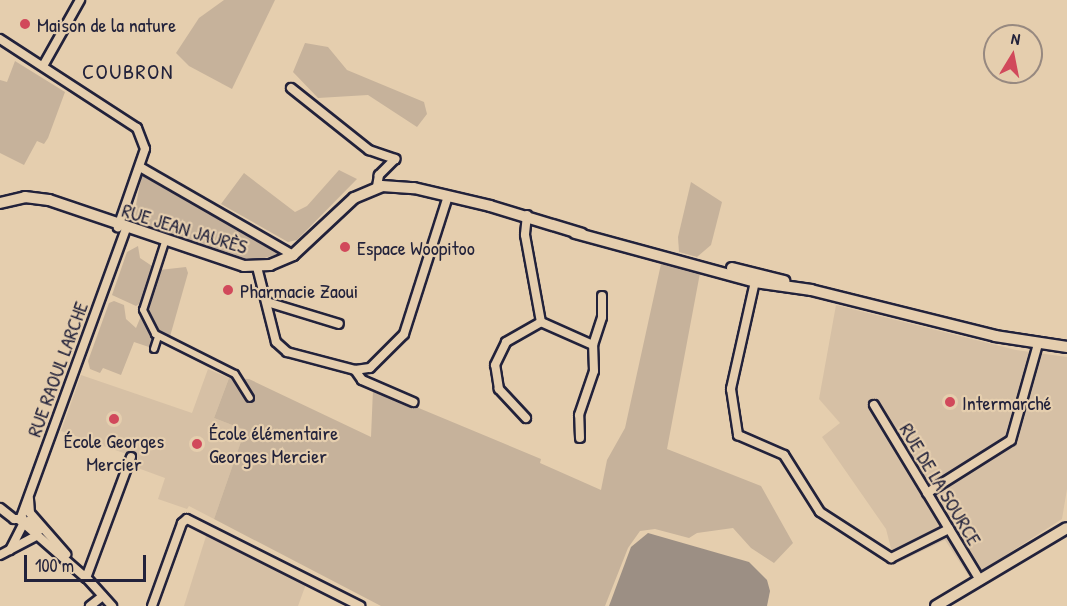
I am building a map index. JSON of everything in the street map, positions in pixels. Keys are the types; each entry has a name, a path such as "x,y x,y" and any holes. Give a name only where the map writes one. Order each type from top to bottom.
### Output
{"street":[{"path":"43,66 80,0"},
{"name":"RUE RAOUL LARCHE","path":"0,39 137,128 145,149 122,228 10,550"},
{"path":"291,88 369,150 395,159 379,175 377,186 405,186 448,196 582,234 932,321 990,341 1067,353"},
{"path":"140,167 293,255"},
{"name":"RUE JEAN JAURÈS","path":"0,203 37,197 227,263 257,267 293,255 354,198 377,186"},
{"path":"257,267 276,342 287,352 355,370 370,369 404,334 448,196"},
{"path":"526,219 541,322"},
{"path":"165,242 143,310 158,337 235,374 250,398"},
{"path":"756,278 731,390 738,435 784,455 820,512 891,558 949,529"},
{"path":"580,438 579,415 594,371 592,345 602,317 602,296"},
{"path":"267,302 339,324"},
{"path":"541,322 592,345"},
{"path":"526,418 499,389 495,365 506,342 541,322"},
{"path":"154,349 158,337"},
{"path":"1037,347 1067,347"},
{"path":"927,493 1011,440 1037,347"},
{"path":"355,370 362,380 413,402"},
{"name":"RUE DE LA SOURCE","path":"874,405 980,580"},
{"path":"86,578 130,457"},
{"path":"29,496 30,513 86,578"},
{"path":"0,507 21,522 86,578 112,606"},
{"path":"21,522 30,513"},
{"path":"152,606 182,523 187,519 360,606"},
{"path":"21,522 29,521 52,537"},
{"path":"936,606 1062,531"},
{"path":"0,555 36,536"},
{"path":"90,606 104,596"}],"shaded area":[{"path":"224,0 275,0 232,89 189,66 176,53 199,18"},
{"path":"305,43 328,47 347,70 424,102 427,114 417,127 368,95 318,98 293,72"},
{"path":"15,61 65,92 48,138 44,144 37,141 24,165 0,153 0,80 7,82"},
{"path":"339,170 357,179 297,240 288,242 221,204 244,173 295,212 307,206"},
{"path":"142,173 281,253 258,260 247,259 133,221"},
{"path":"691,182 722,202 711,245 697,257 679,252 678,237"},
{"path":"138,246 140,258 155,268 143,302 136,306 112,295 127,252"},
{"path":"661,264 700,273 667,449 761,486 793,543 774,563 751,548 733,528 697,533 689,538 655,529 640,531 628,548 605,606 381,606 214,519 245,430 214,418 229,378 249,379 371,437 373,389 541,459 540,463 601,490 607,460 625,428"},
{"path":"186,267 188,273 169,340 159,335 148,315 148,303 159,270"},
{"path":"114,301 124,305 126,319 136,328 141,316 144,317 155,337 152,348 134,342 121,375 103,368 100,373 90,369 88,361 109,303"},
{"path":"836,305 1016,350 1067,357 1067,489 1062,519 970,578 945,540 895,564 886,529 822,437 840,423 819,399"},
{"path":"208,369 229,378 214,418 245,430 214,519 189,506 187,509 158,499 165,478 135,467 138,458 61,431 81,375 192,413"},
{"path":"207,533 306,584 298,606 184,606"},
{"path":"648,533 749,562 767,580 770,591 767,606 609,606 631,547"}],"place":[{"name":"Maison de la nature","path":"25,24"},
{"name":"Espace Woopitoo","path":"345,247"},
{"name":"Pharmacie Zaoui","path":"228,290"},
{"name":"Intermarché","path":"950,402"},
{"name":"École Georges Mercier","path":"114,419"},
{"name":"École élémentaire Georges Mercier","path":"197,444"}],"district":[{"name":"COUBRON","path":"128,72"}]}
